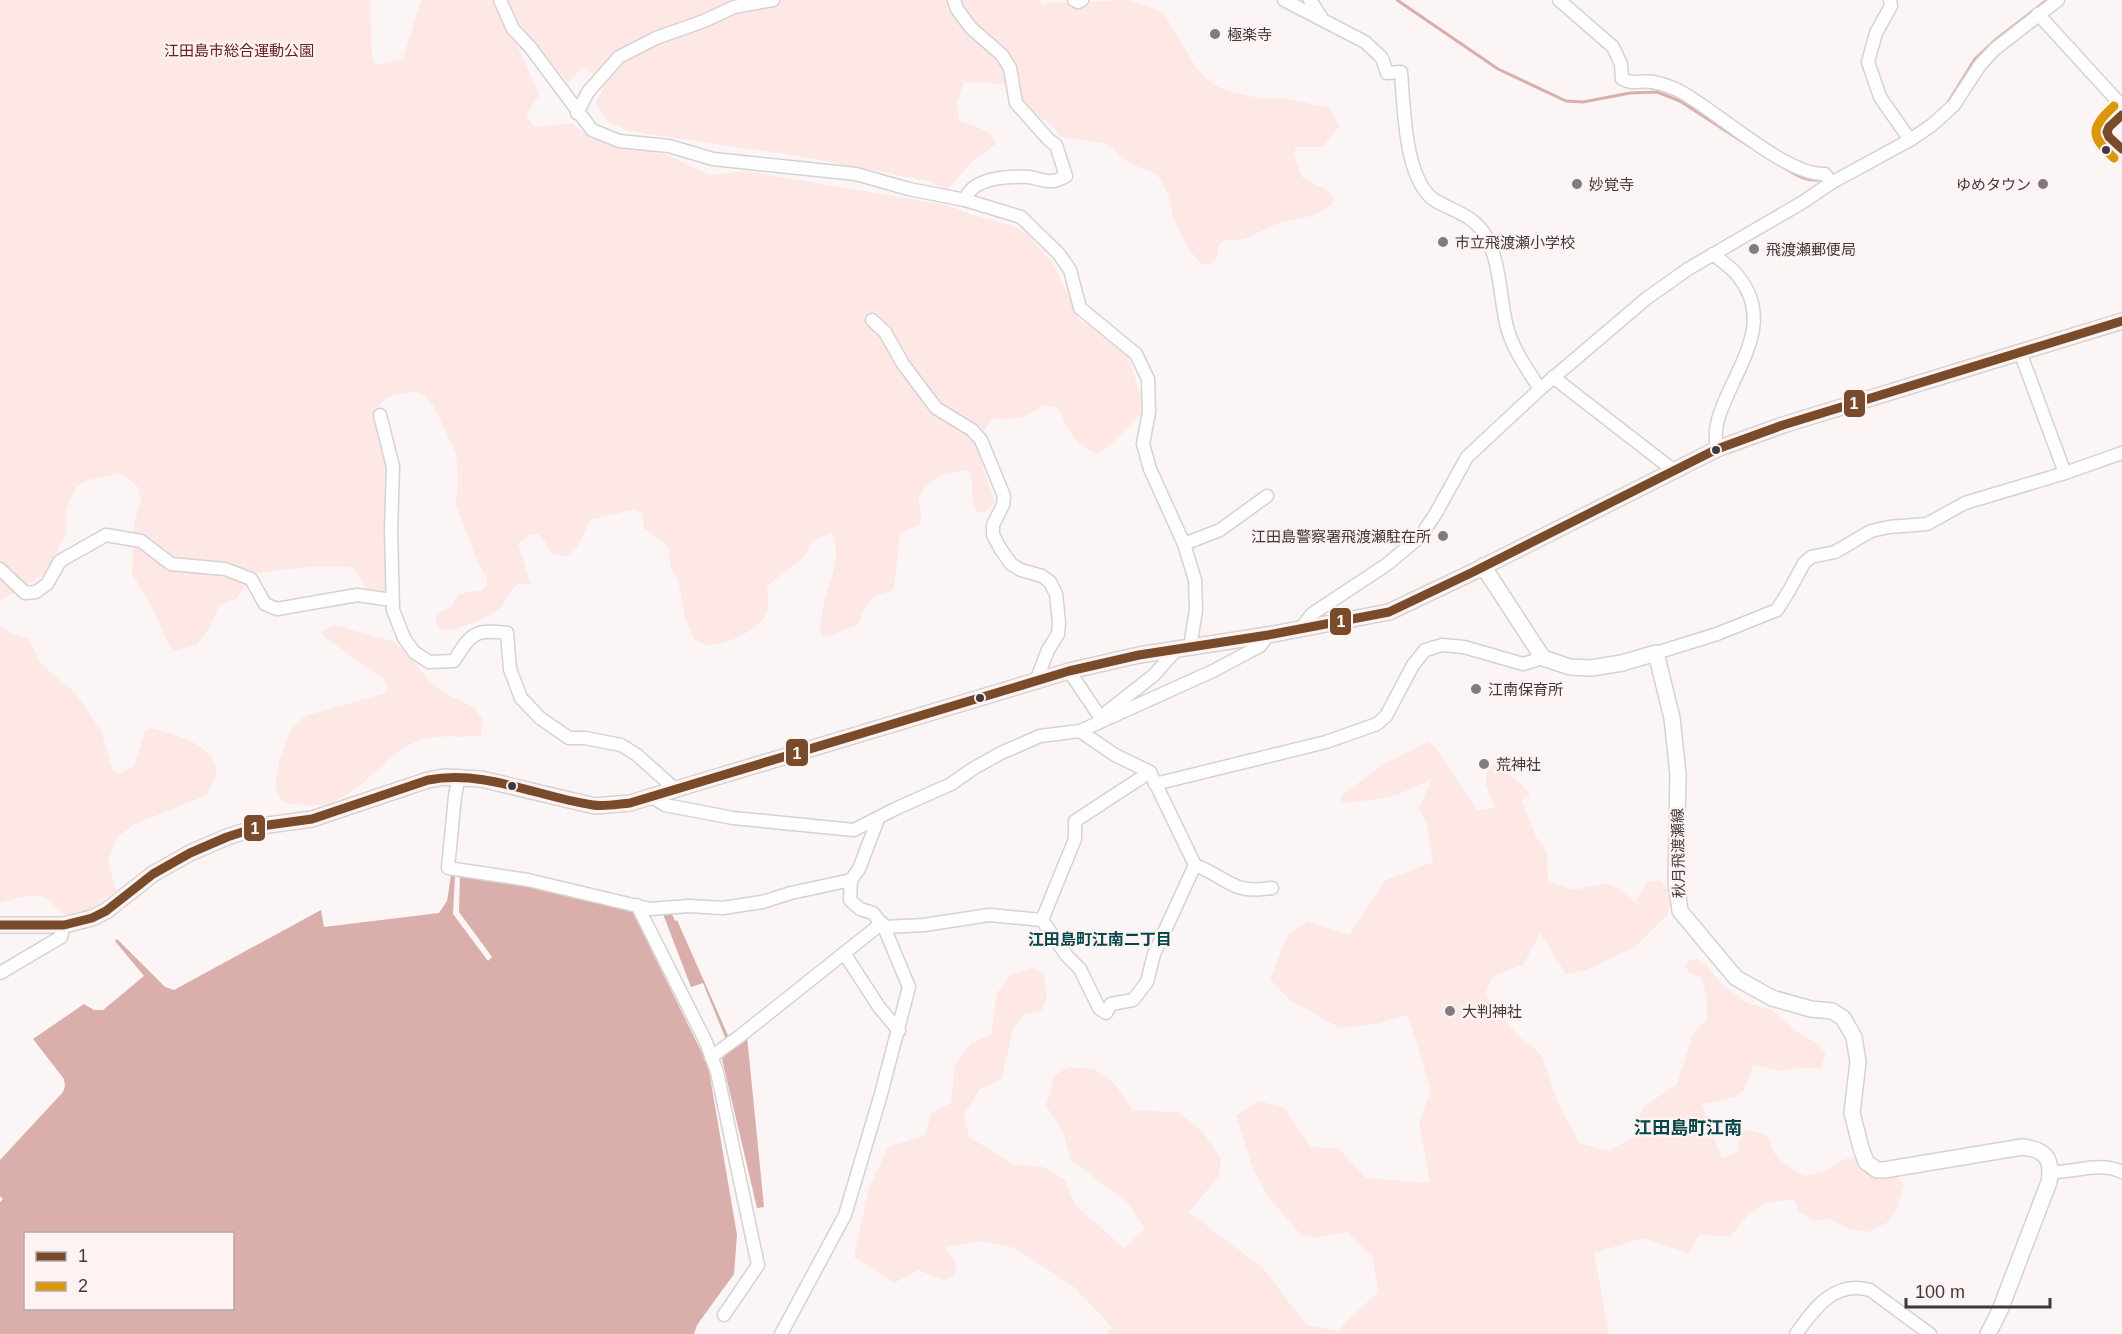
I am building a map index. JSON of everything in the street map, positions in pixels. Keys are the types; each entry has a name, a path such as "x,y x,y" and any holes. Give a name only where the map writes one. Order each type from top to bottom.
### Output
{"main road":[{"path":"0,925 64,925 92,918 106,911 153,874 190,853 227,837 261,826 312,819 428,780 459,776 482,779 595,806 614,806 652,797 1069,671 1139,655 1268,635 1389,612 1717,449 1783,425 2122,321"},
{"path":"1483,566 1543,658 1570,667 1591,668 1622,663 1656,653"},
{"name":"秋月飛渡瀬線","path":"1656,653 1672,718 1678,774 1676,881 1680,911 1736,978 1772,998 1810,1009 1832,1011 1843,1018 1854,1037 1858,1062 1852,1113 1860,1148 1866,1162 1877,1170 1884,1170 2022,1147 2040,1151 2048,1159 2051,1172"},
{"path":"1988,1334 2000,1310 2051,1172"}],"street":[{"path":"500,0 513,29 530,47 591,130 619,141 669,146 713,159 856,174 909,189 965,200 1021,217 1059,254 1070,270 1080,308 1136,354 1149,379 1149,412 1143,444 1150,469 1184,544 1195,580 1196,610 1184,648 1102,718"},
{"path":"577,112 588,92 619,57 656,38 704,21 734,7 773,0"},
{"path":"954,0 957,9 971,28 1006,61 1010,68 1016,102 1056,145 1066,176 1052,181 1029,177 988,180 978,184 967,193 965,200"},
{"path":"1074,0 1078,2 1082,0"},
{"path":"1284,0 1365,42 1382,58 1387,74 1401,72 1411,160 1417,179 1434,200 1469,216 1486,237 1494,254 1506,326 1522,360 1539,388"},
{"path":"1310,0 1322,18"},
{"path":"1559,0 1613,47 1621,64 1622,79 1629,83 1652,82 1681,91 1792,165 1828,179"},
{"path":"1890,0 1891,6 1876,33 1868,62 1880,97 1910,140"},
{"path":"1301,628 1312,614 1386,565 1420,537 1467,457 1539,388 1670,280 1803,202 1828,179 1910,140 1946,114 1995,49 2058,0"},
{"path":"2038,14 2122,106"},
{"path":"1713,254 1736,273 1746,286 1752,303 1754,320 1753,336 1718,416 1715,437 1717,449"},
{"path":"872,320 885,332 903,364 936,408 972,430 981,440 1004,496 1003,505 993,525 993,535 1011,564 1021,570 1042,576 1050,582 1056,594 1058,634 1048,650 1036,681"},
{"path":"2020,352 2065,473"},
{"path":"1553,377 1673,470"},
{"path":"380,415 393,467 393,610 404,638 414,652 429,662 454,661 466,640 481,632 507,633 510,669 521,698 540,718 569,738 585,738 621,745 637,755 675,789"},
{"path":"1656,653 1718,634 1777,610 1804,563 1811,556 1835,552 1871,531 1927,524 1965,503 2122,453"},
{"path":"1184,544 1220,530 1267,496"},
{"path":"0,569 25,593 36,592 47,584 60,561 106,535 141,541 171,564 225,569 251,579 265,604 277,609 357,595 392,600"},
{"path":"652,797 664,805 732,818 854,830 951,784 1001,753 1040,736 1080,730 1102,718 1213,671 1260,646 1268,635"},
{"path":"1155,784 1326,742 1377,724 1386,716 1413,665 1425,650 1442,645 1464,647 1523,664 1543,658"},
{"path":"1069,671 1102,718"},
{"path":"1080,730 1115,755 1150,772 1195,865 1212,872 1233,886 1254,891 1272,888"},
{"path":"1042,920 1075,839 1075,821 1150,772"},
{"path":"459,776 448,868 528,880 650,909 689,906 723,908 762,902 851,880"},
{"path":"780,1334 844,1215 899,1031 909,987 883,925 873,913 860,909 850,900 851,880 859,869 878,819"},
{"path":"711,1056 740,1036 844,952 883,925 924,925 989,915 1042,920 1067,956 1080,969 1099,1008 1106,1013 1111,1004 1132,1000 1147,982 1154,954 1195,865"},
{"path":"637,905 711,1056 725,1102 758,1265 724,1315"},
{"path":"0,973 61,937 64,925"},
{"path":"844,952 879,1007 899,1031"},
{"path":"2051,1172 2104,1167 2115,1168 2122,1172"},
{"path":"1796,1334 1812,1312 1826,1299 1850,1287 1860,1287 1870,1290 1930,1334"}],"green space":[{"name":"江田島市総合運動公園","path":"0,0 370,0 372,55 375,65 403,59 421,0 496,0 537,89 539,96 526,115 535,127 571,123 583,132 668,155 709,175 746,171 946,205 1013,226 1027,234 1053,263 1080,321 1102,329 1128,356 1142,399 1141,414 1110,445 1097,453 1082,445 1072,435 1058,407 1044,405 1020,418 993,419 979,438 979,454 995,503 984,512 977,512 973,502 968,470 944,475 928,485 918,498 921,513 920,524 900,534 894,588 870,600 859,624 831,635 824,636 819,631 835,559 836,550 832,533 811,541 806,555 767,586 767,612 756,627 723,643 705,645 694,639 685,618 678,580 671,568 668,548 664,542 644,528 642,513 635,509 590,520 577,548 566,556 551,554 545,541 538,534 530,535 518,543 531,585 518,584 497,611 483,618 450,630 441,629 435,620 439,613 451,607 459,594 482,590 487,585 487,579 477,560 456,505 458,476 456,453 433,405 422,394 415,391 388,397 376,408 376,423 387,462 388,591 369,594 353,567 317,566 255,573 236,599 219,605 210,627 196,645 175,651 169,646 154,612 132,573 134,523 141,501 138,487 120,473 88,480 76,487 66,509 67,533 45,574 0,601"},
{"path":"508,0 1038,0 1044,5 1129,0 1163,12 1197,69 1214,85 1258,98 1289,99 1330,108 1339,126 1323,147 1296,147 1294,154 1302,177 1334,197 1332,205 1311,216 1281,222 1244,239 1225,240 1219,245 1216,260 1209,265 1201,264 1188,248 1173,217 1168,194 1157,174 1130,164 1106,143 1061,137 1052,126 1027,107 1003,84 964,82 957,104 959,121 986,131 996,144 973,161 947,190 928,181 799,156 628,131 608,121 596,103 606,83 583,67 568,83 514,16"},
{"path":"0,625 8,632 28,638 41,664 75,693 101,731 113,770 120,773 134,766 145,731 151,728 192,742 210,755 215,764 216,773 207,795 135,824 117,837 108,861 116,891 94,907 76,915 66,915 47,899 36,896 0,903"},
{"path":"335,625 394,642 410,656 428,680 446,694 475,708 483,721 481,735 428,738 409,745 350,793 327,804 310,806 282,802 275,787 279,762 290,731 305,716 386,693 387,686 384,679 324,637 321,631"},
{"path":"1428,742 1436,748 1477,810 1495,808 1486,784 1487,770 1496,762 1527,791 1530,795 1522,801 1536,837 1547,852 1548,882 1574,890 1606,883 1618,888 1635,903 1647,882 1660,881 1668,888 1671,899 1668,914 1635,947 1586,970 1566,974 1540,933 1524,964 1493,976 1485,994 1517,1035 1542,1055 1557,1101 1579,1143 1609,1151 1633,1137 1643,1107 1677,1084 1693,1034 1707,1019 1707,998 1702,979 1685,967 1689,960 1697,959 1707,966 1723,985 1747,1003 1772,1010 1795,1031 1815,1042 1826,1053 1821,1068 1782,1071 1753,1065 1744,1090 1735,1097 1702,1104 1722,1159 1737,1152 1741,1135 1747,1130 1768,1137 1780,1160 1804,1176 1823,1172 1845,1159 1856,1157 1868,1166 1893,1175 1904,1185 1897,1208 1888,1222 1868,1232 1851,1230 1830,1219 1812,1220 1798,1211 1794,1199 1763,1205 1756,1209 1744,1219 1730,1237 1700,1234 1689,1253 1643,1238 1594,1253 1609,1334 1107,1334 1112,1327 1074,1287 1015,1248 979,1241 945,1247 956,1263 955,1276 943,1280 918,1270 894,1283 854,1257 869,1188 888,1147 924,1136 932,1113 951,1103 955,1066 971,1043 991,1035 997,993 1010,975 1032,968 1044,974 1047,997 1042,1010 1024,1014 1013,1028 1002,1079 980,1089 964,1114 969,1137 1013,1164 1043,1167 1064,1179 1076,1206 1124,1248 1145,1229 1126,1201 1071,1160 1062,1129 1046,1106 1054,1076 1068,1067 1093,1069 1114,1083 1133,1110 1178,1112 1202,1131 1221,1159 1219,1176 1189,1212 1263,1268 1306,1325 1337,1331 1378,1292 1373,1258 1347,1232 1315,1238 1301,1235 1267,1195 1252,1166 1236,1115 1259,1101 1284,1108 1311,1147 1338,1148 1366,1178 1430,1183 1419,1123 1431,1090 1408,1015 1376,1024 1340,1028 1290,1000 1270,979 1288,934 1308,922 1349,935 1386,880 1433,862 1427,825 1419,808 1432,779 1397,795 1341,803 1342,795 1384,764"}],"shaded area":[{"path":"451,875 455,875 453,914 488,961 492,957 459,912 460,875 528,886 632,911 708,1065 737,1235 734,1274 697,1325 694,1334 0,1334 0,1202 3,1199 0,1196 0,1160 63,1092 65,1086 64,1079 33,1039 84,1004 94,1010 103,1010 144,976 115,941 117,939 165,987 174,990 321,910 324,927 439,913 447,901"},
{"path":"671,912 675,921 677,920 730,1040 727,1042 703,983 691,987 663,914"},
{"path":"747,1036 764,1207 757,1208 722,1059 740,1039"}],"waterway":[{"path":"1397,0 1498,69 1566,101 1583,102 1630,93 1657,92 1680,101 1749,146"},
{"path":"1947,104 1975,59 1994,41 2047,0"},
{"path":"1783,167 1808,179 1824,179"}],"transit line":[{"name":"2","path":"2114,106 2100,120 2096,132 2100,144 2114,158"},
{"name":"1","path":"2122,115 2109,127 2107,132 2109,137 2122,149"},
{"name":"1","path":"0,925 64,925 92,918 106,911 153,874 190,853 227,837 261,826 312,819 428,780 470,778 511,785 593,805 630,803 1069,671 1139,655 1268,635 1389,612 1717,449 1783,425 2122,321"}],"place":[{"name":"極楽寺","path":"1215,34"},
{"name":"妙覚寺","path":"1577,184"},
{"name":"ゆめタウン","path":"2043,184"},
{"name":"市立飛渡瀬小学校","path":"1443,242"},
{"name":"飛渡瀬郵便局","path":"1754,249"},
{"name":"江田島警察署飛渡瀬駐在所","path":"1443,536"},
{"name":"江南保育所","path":"1476,689"},
{"name":"荒神社","path":"1484,764"},
{"name":"大判神社","path":"1450,1011"}],"district":[{"name":"江田島町江南二丁目","path":"1100,939"},
{"name":"江田島町江南","path":"1688,1128"}]}
